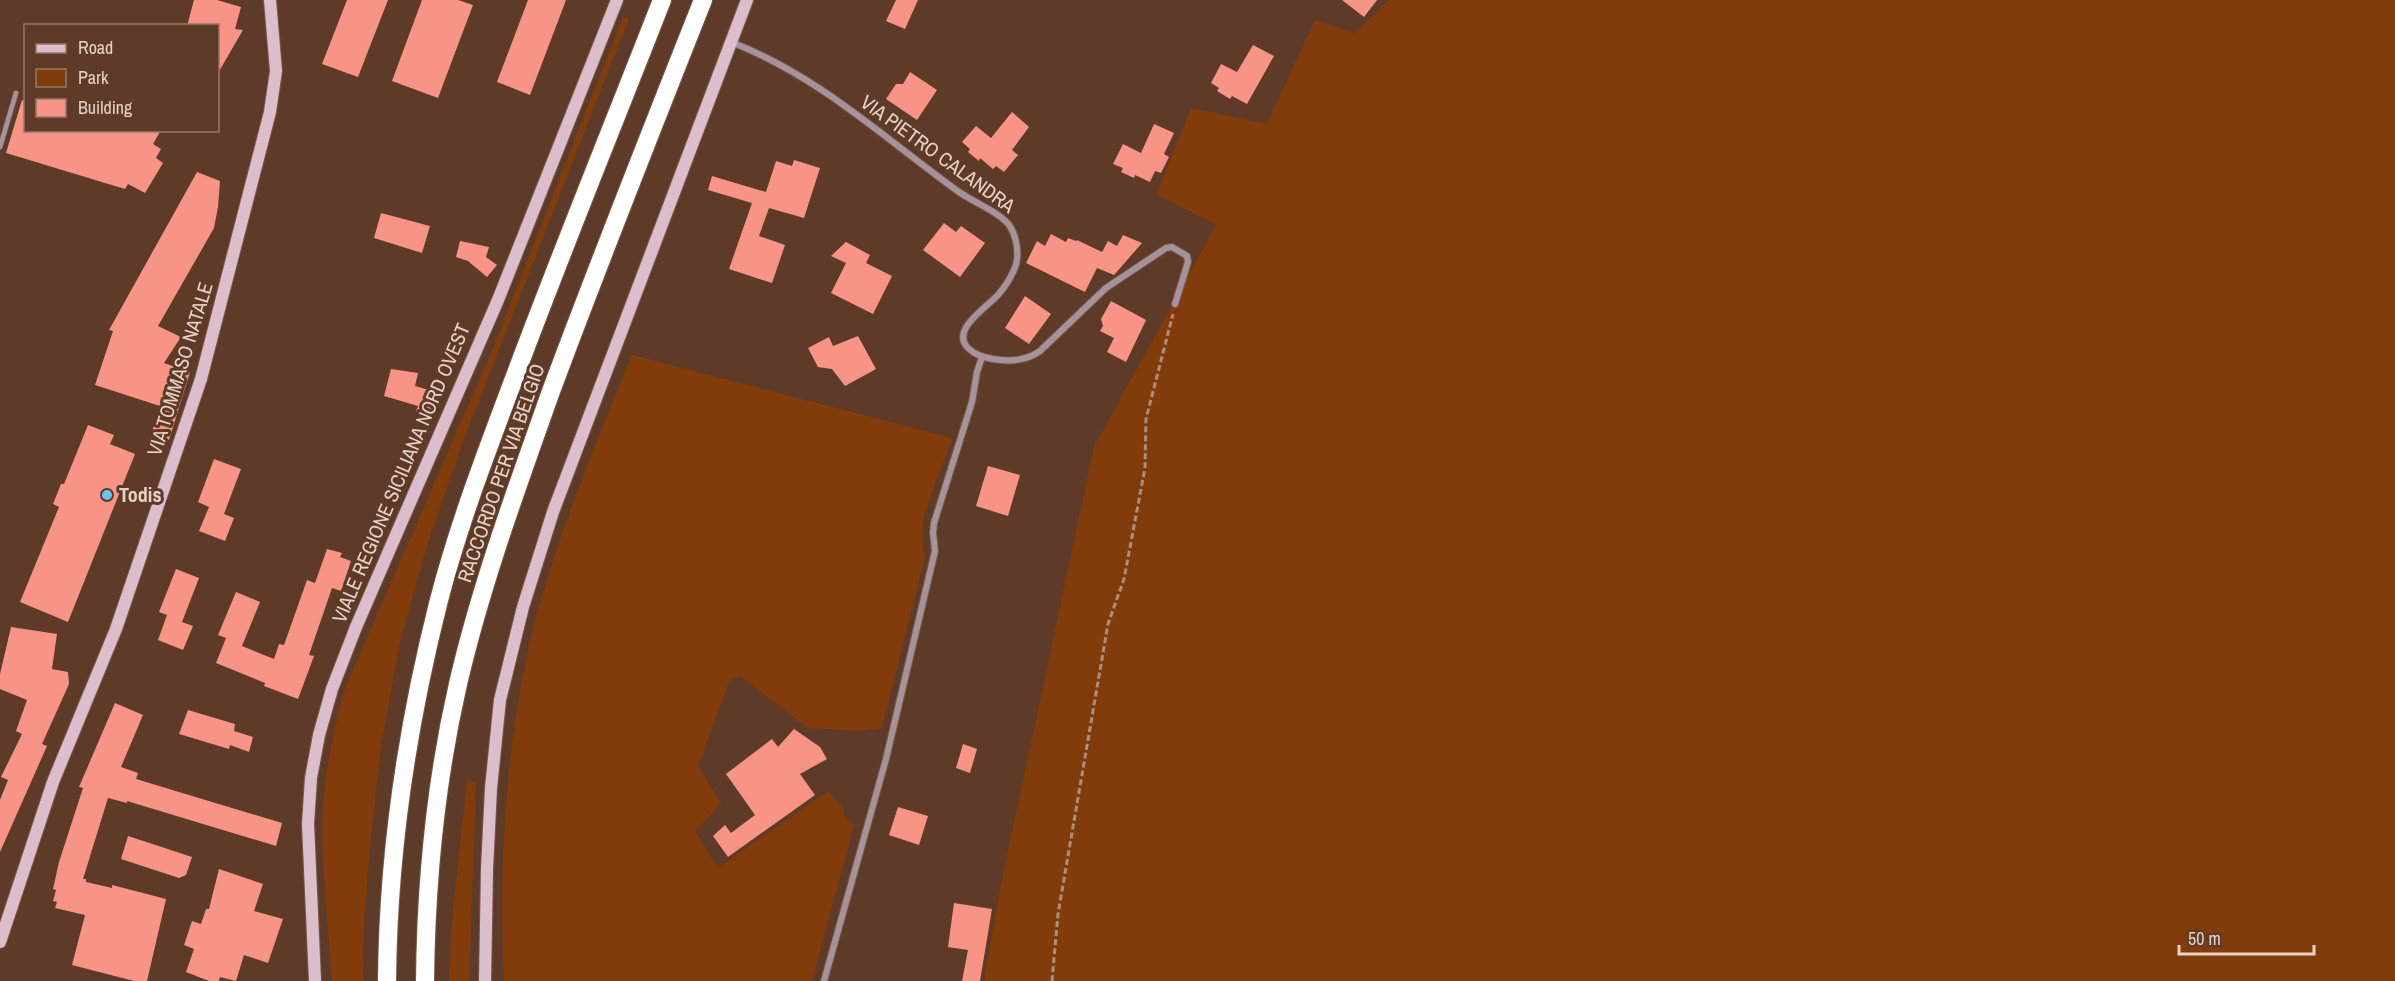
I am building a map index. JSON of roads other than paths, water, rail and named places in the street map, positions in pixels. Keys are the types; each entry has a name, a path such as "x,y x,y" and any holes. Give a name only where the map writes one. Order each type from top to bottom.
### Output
{"highway":[{"name":"RACCORDO PER VIA BELGIO","path":"387,981 390,888 397,825 412,722 438,602 467,507 549,283 662,0"},
{"name":"RACCORDO PER VIA BELGIO","path":"425,981 429,890 444,759 458,686 476,617 510,505 572,336 703,0"}],"street":[{"name":"VIA TOMMASO NATALE","path":"0,942 53,782 116,629 201,379 270,112 276,71 270,0"},
{"name":"VIALE REGIONE SICILIANA NORD OVEST","path":"315,981 308,824 311,778 319,735 332,689 360,616 498,300 617,0"},
{"path":"485,981 491,788 500,700 523,607 553,512 747,0"},
{"name":"VIA PIETRO CALANDRA","path":"731,42 762,54 813,83 960,194 1001,218 1011,227 1017,248 1016,267 998,295 971,322 963,335 963,342 968,348 982,357"},
{"path":"824,981 886,759 935,551 934,523 972,402 982,357 1021,360 1031,358 1106,288 1166,248 1172,247 1187,256 1188,262 1175,304"}],"lane":[{"path":"0,147 16,93"}],"place":[{"name":"Todis","path":"107,495"}]}
